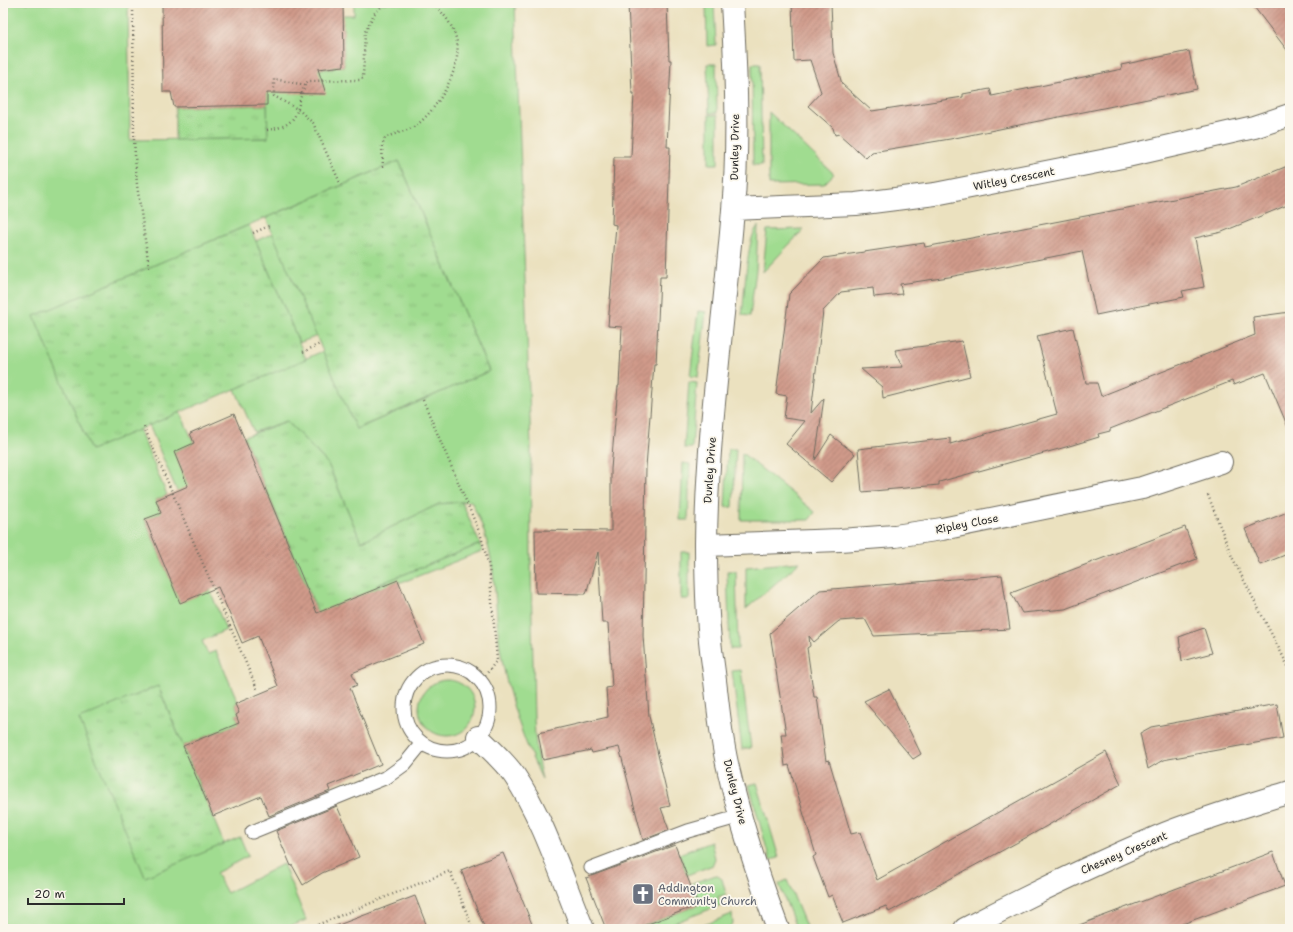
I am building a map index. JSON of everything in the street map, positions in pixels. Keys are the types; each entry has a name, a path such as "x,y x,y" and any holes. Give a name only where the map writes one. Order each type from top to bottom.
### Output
{"street":[{"name":"Dunley Drive","path":"732,3 736,94 736,154 733,209 710,459 706,545 708,619 718,710 728,770 772,927"},
{"name":"Witley Crescent","path":"733,209 822,206 883,201 935,194 1127,156 1254,127 1290,115"},
{"name":"Ripley Close","path":"706,545 840,540 929,532 1128,491 1200,470 1221,462"},
{"path":"478,737 506,765 523,790 538,818 582,929"},
{"name":"Chesney Crescent","path":"965,929 1093,866 1157,838 1218,815 1290,792"}],"lane":[{"path":"442,665 456,666 470,672 481,681 488,694 490,708 487,723 478,737 460,748 448,751 433,749 422,743 412,732 406,719 404,704 408,690 416,678 428,669 442,665"},
{"path":"252,832 387,777 405,764 422,743"},
{"path":"591,868 688,831 741,816"}],"path":[{"path":"134,3 135,163 149,267"},
{"path":"267,130 281,126 291,120 299,110 305,85 310,81 360,80 363,78 366,32 374,14 385,3"},
{"path":"383,168 382,146 385,138 408,130 427,116 443,94 453,72 457,50 457,39 448,21 432,3"},
{"path":"305,85 274,79 274,96 299,110 312,123 341,186"},
{"path":"253,233 269,226"},
{"path":"303,352 320,344"},
{"path":"423,400 475,521 485,551 498,660 481,681"},
{"path":"144,427 258,691"},
{"path":"1200,470 1213,512 1232,557 1290,670"},
{"path":"307,929 450,871 473,929"}],"green space":[{"path":"3,3 128,3 130,140 267,138 267,93 306,69 333,69 333,67 344,66 341,15 354,15 354,3 515,3 531,447 534,720 542,779 527,746 505,676 499,640 495,587 489,548 484,531 471,501 439,504 361,542 328,464 287,421 254,432 235,389 323,351 357,429 489,371 399,161 35,316 91,450 139,429 167,495 156,500 161,513 145,520 180,602 210,590 226,630 202,641 208,654 216,651 238,702 235,704 239,713 236,715 239,723 183,746 158,686 145,876 240,837 248,856 216,873 227,893 283,864 306,920 284,929 3,929"},
{"path":"706,3 714,3 716,45 707,46"},
{"path":"707,64 716,64 717,113 709,113"},
{"path":"752,64 760,64 762,165 753,165"},
{"path":"267,105 268,138 175,140 175,107"},
{"path":"769,112 834,174 824,184 769,185"},
{"path":"709,115 718,115 718,164 709,164"},
{"path":"399,161 489,371 356,429 266,218"},
{"path":"249,225 306,359 91,450 34,316"},
{"path":"758,226 756,270 750,316 742,315 748,254 754,233"},
{"path":"804,229 763,272 767,230"},
{"path":"273,233 317,336 299,343 256,241"},
{"path":"698,311 706,312 698,377 690,376"},
{"path":"689,382 697,383 692,448 684,448"},
{"path":"180,412 194,443 174,452 208,531 196,536 149,425"},
{"path":"287,421 328,464 361,542 439,504 462,502 480,544 377,585 379,588 318,613 244,437"},
{"path":"728,449 736,449 733,507 725,507"},
{"path":"742,453 815,512 809,520 741,520"},
{"path":"683,463 690,464 688,520 680,520"},
{"path":"480,544 482,551 408,580 379,588 377,585"},
{"path":"681,552 689,552 689,599 681,599"},
{"path":"800,562 746,609 746,567"},
{"path":"727,571 736,571 738,649 730,649"},
{"path":"741,670 751,748 742,749 732,671"},
{"path":"447,680 458,682 467,688 473,697 475,708 473,719 467,728 458,734 447,736 436,734 427,728 421,719 419,708 421,697 427,688 436,682"},
{"path":"158,686 224,844 145,877 79,719"},
{"path":"757,783 779,858 770,860 749,785"},
{"path":"711,842 715,858 713,865 687,875 679,854"},
{"path":"716,875 722,879 726,894 718,897 721,905 658,929 635,929 698,905 690,884"},
{"path":"787,880 807,929 797,929 795,925 779,884"},
{"path":"732,914 733,924 728,929 694,929"}],"building":[{"path":"162,3 343,3 344,66 318,69 326,94 267,93 267,105 174,107 171,92 163,92"},
{"path":"628,3 667,3 669,60 671,60 667,147 670,147 666,277 660,277 656,364 654,364 646,467 643,636 649,716 670,806 661,808 669,830 643,840 619,747 592,753 591,750 543,760 538,733 608,717 606,688 612,687 608,623 602,623 598,552 586,594 536,593 535,530 611,531 611,469 619,386 622,327 608,326 616,225 612,224 614,157 631,157 634,93 632,93"},
{"path":"792,3 831,3 833,53 842,84 872,111 963,97 963,94 990,89 992,96 1122,69 1121,65 1189,51 1197,89 950,139 872,152 866,158 839,134 835,135 833,128 808,106 821,92 810,60 794,61"},
{"path":"1251,3 1290,3 1290,54"},
{"path":"1290,165 1290,204 1222,232 1195,238 1204,287 1182,291 1184,297 1096,315 1082,251 949,277 900,284 902,294 874,297 873,288 841,292 823,311 811,413 824,398 815,460 831,435 855,454 831,482 786,444 805,421 784,418 787,396 776,394 789,294 824,258 924,243 925,247 1236,187"},
{"path":"1290,312 1290,432 1265,373 1234,385 1232,381 1110,429 1110,431 1098,434 1099,437 939,482 939,485 862,492 858,449 950,438 950,444 1057,414 1037,336 1073,328 1086,383 1097,383 1101,396 1255,335 1253,317"},
{"path":"962,341 970,376 883,398 882,387 861,369 903,367 895,350"},
{"path":"234,414 317,613 398,580 424,644 352,673 357,685 350,688 381,764 328,786 330,791 269,816 261,796 213,816 183,746 239,723 236,715 239,713 235,704 278,686 258,636 242,643 218,587 180,603 145,519 161,513 156,500 188,486 174,452 194,443 190,433"},
{"path":"1290,511 1290,553 1260,565 1245,529"},
{"path":"1185,527 1197,559 1065,609 1022,613 1011,593"},
{"path":"1002,575 1010,629 874,636 865,619 839,621 814,642 809,636 810,646 807,648 814,697 817,697 826,761 829,760 851,834 860,832 877,880 1106,752 1121,784 889,912 886,906 843,923 832,895 828,897 813,857 816,855 789,765 785,766 781,734 786,734 770,633 820,590"},
{"path":"1204,628 1212,653 1182,661 1179,637"},
{"path":"889,689 921,754 913,759 864,701"},
{"path":"1277,704 1283,738 1163,760 1148,769 1140,733 1151,727"},
{"path":"337,806 359,857 322,873 303,885 292,865 291,866 276,831"},
{"name":"Addington Community Church","path":"675,845 698,905 635,929 606,929 586,878"},
{"path":"1273,852 1285,886 1169,929 1074,929 1074,927"},
{"path":"503,853 534,929 485,929 461,870"},
{"path":"415,896 428,929 334,929 333,927"}],"place":[{"name":"Addington Community Church","path":"643,894"}]}
